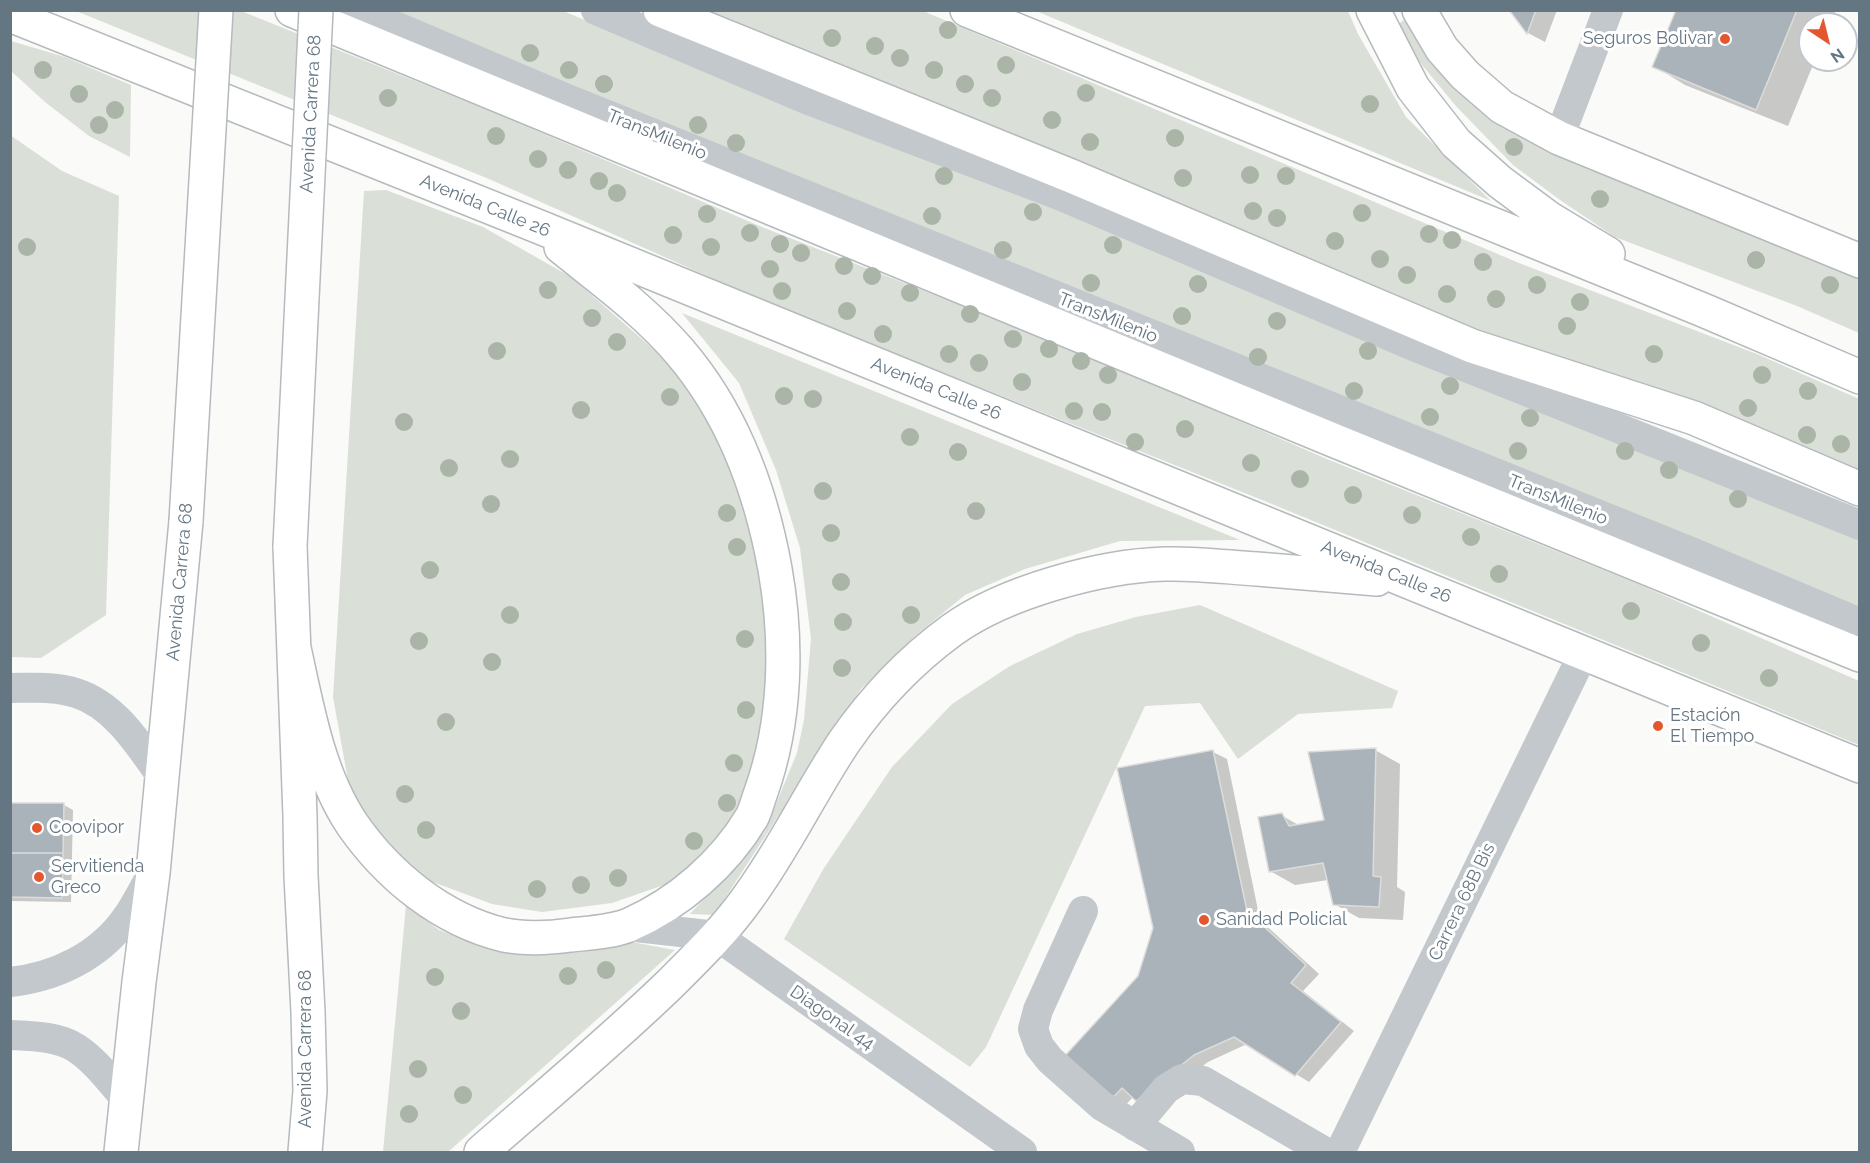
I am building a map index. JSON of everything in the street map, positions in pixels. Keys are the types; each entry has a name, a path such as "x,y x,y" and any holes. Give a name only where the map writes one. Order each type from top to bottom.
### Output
{"main road":[{"name":"Avenida Carrera 68","path":"122,1152 126,1099 153,873 186,520 216,10"},
{"path":"291,10 1860,655"},
{"name":"Avenida Carrera 68","path":"305,1152 310,1091 290,546 316,10"},
{"path":"660,10 1082,181 1472,346 1694,418 1860,489"},
{"path":"967,10 1703,310 1860,377"},
{"path":"1373,10 1413,88 1456,143 1500,182 1550,219 1703,310"},
{"path":"1419,10 1442,50 1465,75 1502,107 1558,138 1860,261"},
{"name":"Avenida Calle 26","path":"10,15 537,226 1860,766"},
{"path":"294,648 308,714 326,772 351,822 372,850 412,890 454,917 506,935 549,938 627,926 675,899 715,866 753,815 769,769 779,716 783,657 780,601 771,547 760,504 743,458 708,390 680,352 643,315 537,226"},
{"path":"481,1152 636,1016 717,936 748,898 845,741 878,699 909,667 953,629 994,607 1037,589 1131,567 1164,564 1206,565 1409,582"}],"street":[{"name":"TransMilenio","path":"357,10 565,98 1691,552 1860,623"},
{"path":"596,10 806,99 1059,195 1411,345 1860,525"},
{"path":"1558,138 1608,10"},
{"path":"10,28 105,53"},
{"name":"Carrera 68B Bis","path":"1340,1152 1584,652"},
{"path":"10,688 54,688 77,693 101,706 122,725 162,777"},
{"path":"10,982 41,978 71,966 100,947 126,918 153,873"},
{"path":"1083,911 1038,1010 1033,1029 1039,1046 1050,1060 1102,1106 1180,1152"},
{"name":"Diagonal 44","path":"627,926 717,936 1022,1152"},
{"path":"10,1035 56,1040 75,1047 108,1078 126,1099"},
{"path":"1136,1126 1166,1089 1182,1079 1203,1081 1325,1152"}],"shaded area":[{"path":"76,11 241,11 495,113 762,227 1087,355 1327,459 1638,584 1859,681 1859,745 1262,500 759,299 489,179"},
{"path":"383,11 563,11 723,77 1032,198 1859,539 1859,608"},
{"path":"695,11 923,11 1519,263 1757,354 1859,399 1859,473 1716,411 1455,322"},
{"path":"1036,11 1348,11 1358,34 1406,117 1491,201"},
{"path":"1404,20 1473,101 1859,269 1859,333 1797,306 1615,237 1560,200 1513,165 1455,105 1423,66 1395,26"},
{"path":"11,41 65,57 131,85 130,157 89,136 45,102 11,71"},
{"path":"10,135 62,171 119,196 106,615 41,658 11,657"},
{"path":"386,190 483,227 571,277 668,362 713,414 752,522 769,645 767,728 747,794 722,838 667,884 612,903 542,912 492,904 422,878 385,845 351,797 333,697 364,191"},
{"path":"682,313 1240,540 1120,541 1025,569 965,595 915,636 861,689 714,915 690,914 764,833 797,753 804,720 811,639 800,548 776,470 739,383"},
{"path":"1200,605 1398,691 1392,708 1298,714 1238,759 1200,703 1145,706 986,1047 970,1067 784,939 824,868 892,767 952,704 1010,666 1077,634 1136,617"},
{"path":"406,905 439,930 479,945 626,941 675,950 448,1152 383,1152"}],"building":[{"path":"1509,10 1536,10 1527,34"},
{"name":"Seguros Bolivar","path":"1676,10 1797,10 1756,110 1652,67"},
{"name":"Sanidad Policial","path":"1376,748 1373,876 1381,877 1379,907 1333,905 1323,863 1269,872 1258,817 1282,813 1289,826 1324,820 1308,752"},
{"name":"Sanidad Policial","path":"1213,750 1247,911 1306,965 1291,983 1341,1022 1295,1076 1234,1037 1194,1055 1136,1101 1122,1088 1107,1104 1062,1059 1138,976 1153,928 1117,768"},
{"name":"Coovipor","path":"10,803 64,803 63,853 10,853"},
{"path":"10,853 63,853 62,898 10,897"}],"place":[{"name":"Seguros Bolivar","path":"1725,39"},
{"name":"Estación El Tiempo","path":"1658,726"},
{"name":"Coovipor","path":"37,828"},
{"name":"Servitienda Greco","path":"39,877"},
{"name":"Sanidad Policial","path":"1204,920"}]}
